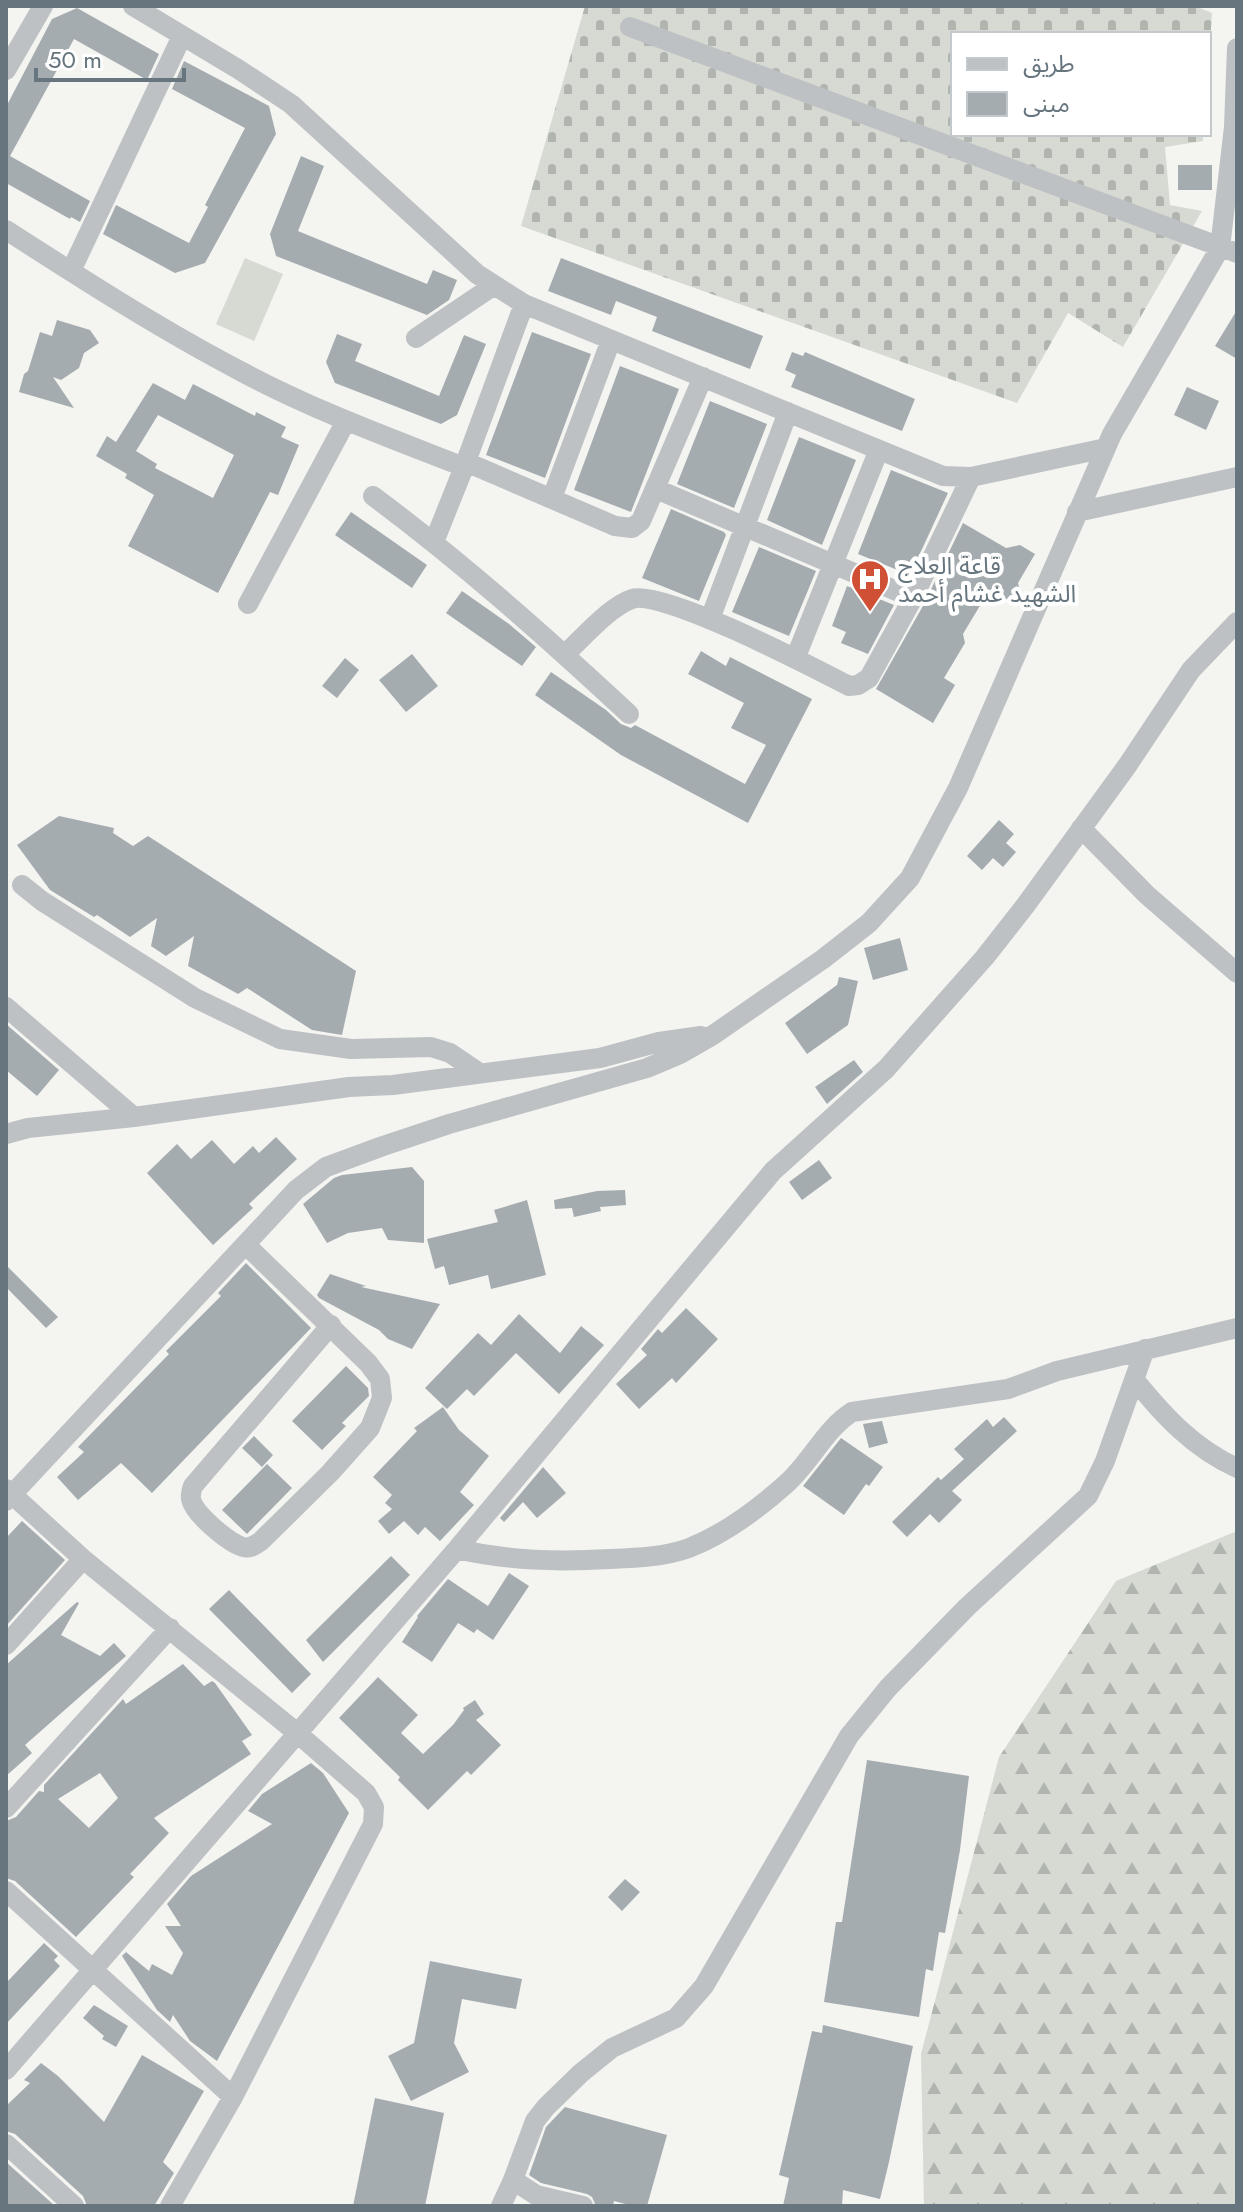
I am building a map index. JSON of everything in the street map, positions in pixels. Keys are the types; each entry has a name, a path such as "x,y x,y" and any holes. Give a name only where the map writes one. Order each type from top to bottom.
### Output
{"street":[{"path":"6,70 43,6"},
{"path":"133,6 291,104 493,286 524,304 878,452 943,476 971,477 1106,448"},
{"path":"630,27 1229,250"},
{"path":"71,271 182,36"},
{"path":"170,2206 233,2097 375,1816 374,1807 366,1793 296,1732 8,1495 296,1190 326,1167 449,1124 647,1068 680,1054 713,1035 823,959 869,923 910,878 958,788 1106,448 1229,250 1237,48"},
{"path":"6,230 136,311 246,374 346,421 465,464 625,528 641,521 703,377"},
{"path":"416,338 493,286"},
{"path":"434,542 524,304"},
{"path":"552,498 611,340"},
{"path":"710,619 788,412"},
{"path":"248,604 346,421"},
{"path":"795,659 878,452"},
{"path":"565,654 621,605 634,598 653,600 710,619 849,686 864,682 913,598 971,477"},
{"path":"1077,512 1237,477"},
{"path":"656,489 913,598"},
{"path":"373,496 434,542 565,654 629,714"},
{"path":"6,2070 457,1549 773,1171 886,1069 985,957 1146,740 1196,664 1237,622"},
{"path":"1081,828 1147,895 1237,973"},
{"path":"22,885 42,901 195,998 280,1039 351,1049 431,1047 450,1053 478,1072"},
{"path":"6,1007 134,1117"},
{"path":"6,1134 349,1087 393,1085 600,1058 659,1042 713,1035"},
{"path":"246,1245 331,1325 380,1379 382,1398 370,1428 330,1473 261,1541 252,1547 242,1547 198,1513 190,1498 193,1486 331,1325"},
{"path":"457,1549 548,1562 642,1558 688,1548 740,1521 788,1482 835,1424 852,1412 1008,1389 1057,1371 1237,1328"},
{"path":"501,2206 535,2121 554,2100 612,2048 676,2018 704,1986 849,1736 888,1688 967,1607 1088,1496 1105,1461 1145,1349"},
{"path":"1134,1379 1165,1418 1198,1445 1237,1468"},
{"path":"6,1645 83,1559"},
{"path":"6,1808 170,1628"},
{"path":"6,1891 233,2097"},
{"path":"6,2144 74,2206"},
{"path":"513,2180 534,2200 583,2206"}],"green space":[{"path":"585,6 1195,6 1212,13 1211,32 951,32 951,136 1203,136 1203,141 1165,147 1170,205 1202,211 1123,347 1068,313 1017,403 521,226"},
{"path":"245,258 283,274 254,341 216,324"},
{"path":"1237,1531 1237,2206 924,2206 921,2054 999,1757 1116,1581"}],"building":[{"path":"77,8 159,54 147,80 74,39 10,156 90,201 80,222 6,183 6,107 52,19"},
{"path":"184,61 269,106 276,134 205,263 175,273 103,234 116,205 189,243 245,128 172,89"},
{"path":"301,156 324,166 298,231 427,284 433,270 457,280 449,300 427,315 276,256 270,234"},
{"path":"1178,165 1212,165 1212,190 1178,190"},
{"path":"561,258 763,336 750,369 652,331 657,317 616,301 611,315 548,291"},
{"path":"1237,310 1237,359 1215,346"},
{"path":"57,320 90,330 99,343 84,353 79,368 61,380 53,377 74,408 19,392 40,332 52,336"},
{"path":"532,332 591,354 545,478 486,455"},
{"path":"337,334 362,344 355,361 439,396 464,335 486,344 457,415 441,424 335,383 326,362"},
{"path":"792,352 803,356 805,352 915,399 902,431 791,387 796,375 785,370"},
{"path":"620,366 679,389 631,512 574,490"},
{"path":"153,383 185,400 193,384 255,416 256,412 286,427 281,437 299,445 278,495 270,492 218,593 128,546 154,495 96,456 107,436 116,442","holes":["158,415 234,455 213,498 155,468 157,464 136,451"]},
{"path":"1187,387 1219,401 1206,430 1174,415"},
{"path":"710,401 767,424 734,508 677,484"},
{"path":"799,437 856,460 822,545 767,520"},
{"path":"891,470 948,493 910,575 858,554"},
{"path":"671,509 726,535 699,601 642,578"},
{"path":"351,512 427,565 412,588 335,535"},
{"path":"963,523 1006,548 1020,545 1035,554 1018,583 1021,595 985,605 984,599 963,634 965,643 944,678 955,685 933,723 876,689 924,604"},
{"path":"759,547 816,571 789,636 732,612"},
{"path":"847,586 894,605 868,654 841,643 846,632 832,626"},
{"path":"462,591 536,647 522,666 446,613"},
{"path":"701,651 726,666 730,657 812,699 748,823 621,755 535,695 551,672 621,724 631,728 635,725 745,784 766,745 731,728 744,703 688,674"},
{"path":"412,654 438,686 406,712 379,680"},
{"path":"345,658 359,670 337,698 322,686"},
{"path":"59,816 114,828 113,833 133,846 148,836 356,971 342,1035 312,1030 247,988 238,994 188,966 194,936 166,956 151,946 157,918 130,937 50,890 17,845"},
{"path":"999,820 1014,834 1006,843 1016,852 1003,867 993,858 982,870 967,856"},
{"path":"900,938 908,970 873,980 864,948"},
{"path":"839,977 858,981 848,1025 807,1054 785,1023 837,985"},
{"path":"6,1024 59,1070 37,1096 6,1070"},
{"path":"854,1060 863,1072 827,1104 815,1087"},
{"path":"276,1137 297,1159 249,1204 253,1208 213,1245 147,1173 177,1144 191,1159 212,1140 234,1164 253,1146 259,1153"},
{"path":"819,1160 832,1178 802,1200 789,1182"},
{"path":"412,1167 424,1181 424,1243 388,1240 382,1228 348,1233 327,1243 303,1204 342,1175"},
{"path":"625,1190 626,1205 600,1207 601,1211 574,1217 572,1208 555,1209 554,1200 597,1191"},
{"path":"527,1200 546,1275 491,1289 488,1275 449,1285 444,1266 435,1269 427,1239 498,1222 494,1210"},
{"path":"246,1263 311,1328 152,1493 121,1463 78,1500 57,1477 84,1452 78,1447 169,1354 166,1351 221,1296 218,1293"},
{"path":"6,1265 58,1317 46,1328 6,1287"},
{"path":"330,1274 366,1286 361,1287 440,1304 412,1349 388,1339 379,1330 319,1298 317,1295"},
{"path":"686,1308 718,1339 676,1383 672,1378 639,1409 616,1384 647,1355 641,1349 658,1329 662,1333"},
{"path":"519,1314 560,1353 581,1326 604,1345 559,1394 516,1353 474,1396 467,1389 447,1409 425,1388 478,1333 491,1345"},
{"path":"346,1366 368,1388 369,1396 342,1423 346,1426 322,1450 292,1421"},
{"path":"443,1407 459,1430 489,1456 460,1492 474,1505 440,1541 425,1527 418,1535 404,1521 389,1534 378,1521 392,1509 385,1503 392,1495 373,1477 417,1431 414,1428"},
{"path":"1004,1417 1017,1431 952,1491 962,1500 939,1523 930,1514 907,1537 892,1522 938,1477 941,1480 964,1459 954,1449 987,1419 993,1427"},
{"path":"882,1421 888,1443 869,1448 863,1424"},
{"path":"254,1436 273,1455 262,1467 242,1448"},
{"path":"841,1438 883,1467 869,1486 866,1484 844,1515 803,1486"},
{"path":"267,1464 292,1488 247,1534 222,1510"},
{"path":"543,1467 566,1493 537,1518 523,1502 504,1522 500,1518"},
{"path":"22,1521 65,1560 6,1626 6,1538"},
{"path":"391,1556 410,1575 323,1662 306,1640"},
{"path":"509,1573 529,1586 493,1640 477,1629 474,1633 458,1623 432,1662 402,1642 417,1616 448,1579 488,1606"},
{"path":"229,1590 311,1674 292,1693 209,1609"},
{"path":"77,1602 61,1635 100,1656 114,1643 126,1656 25,1745 32,1753 6,1776 6,1665"},
{"path":"183,1664 204,1686 212,1681 215,1683 252,1735 242,1741 251,1754 154,1818 169,1833 130,1874 134,1877 76,1937 15,1881 6,1878 6,1821 16,1817 39,1791 44,1792 44,1785 123,1699 126,1704","holes":["100,1773 118,1798 89,1828 58,1799"]},
{"path":"378,1677 418,1715 401,1733 423,1754 453,1725 463,1708 475,1700 484,1714 476,1720 501,1745 471,1775 467,1771 428,1810 398,1780 400,1777 339,1718"},
{"path":"867,1760 969,1776 945,1933 939,1932 933,1971 926,1969 919,2017 824,2002 836,1922 842,1922"},
{"path":"311,1763 323,1773 349,1813 217,2061 190,2041 173,2015 170,2022 157,2010 122,1956 126,1952 149,1971 152,1964 172,1975 183,1953 165,1926 181,1926 167,1904 191,1876 272,1824 248,1811 262,1794"},
{"path":"625,1879 640,1892 622,1911 608,1897"},
{"path":"44,1943 58,1956 54,1960 60,1966 6,2024 6,1983"},
{"path":"430,1961 522,1979 516,2009 462,1999 454,2043 469,2072 411,2101 388,2056 414,2043"},
{"path":"94,2005 128,2026 116,2047 102,2039 104,2036 83,2018"},
{"path":"823,2025 913,2046 889,2162 880,2199 843,2190 842,2206 783,2206 789,2178 779,2175 812,2031 822,2033"},
{"path":"142,2055 204,2091 163,2162 174,2173 154,2206 87,2206 83,2196 15,2134 6,2131 6,2106 30,2083 24,2080 41,2063 104,2122"},
{"path":"375,2098 444,2113 425,2206 353,2206"},
{"path":"565,2107 667,2135 647,2206 614,2201 613,2206 596,2206 587,2194 541,2183 529,2175 546,2127"},
{"path":"6,2162 55,2206 6,2206"}],"place":[{"name":"قاعة العلاج الشهيد غشام أحمد","path":"870,613"}]}
